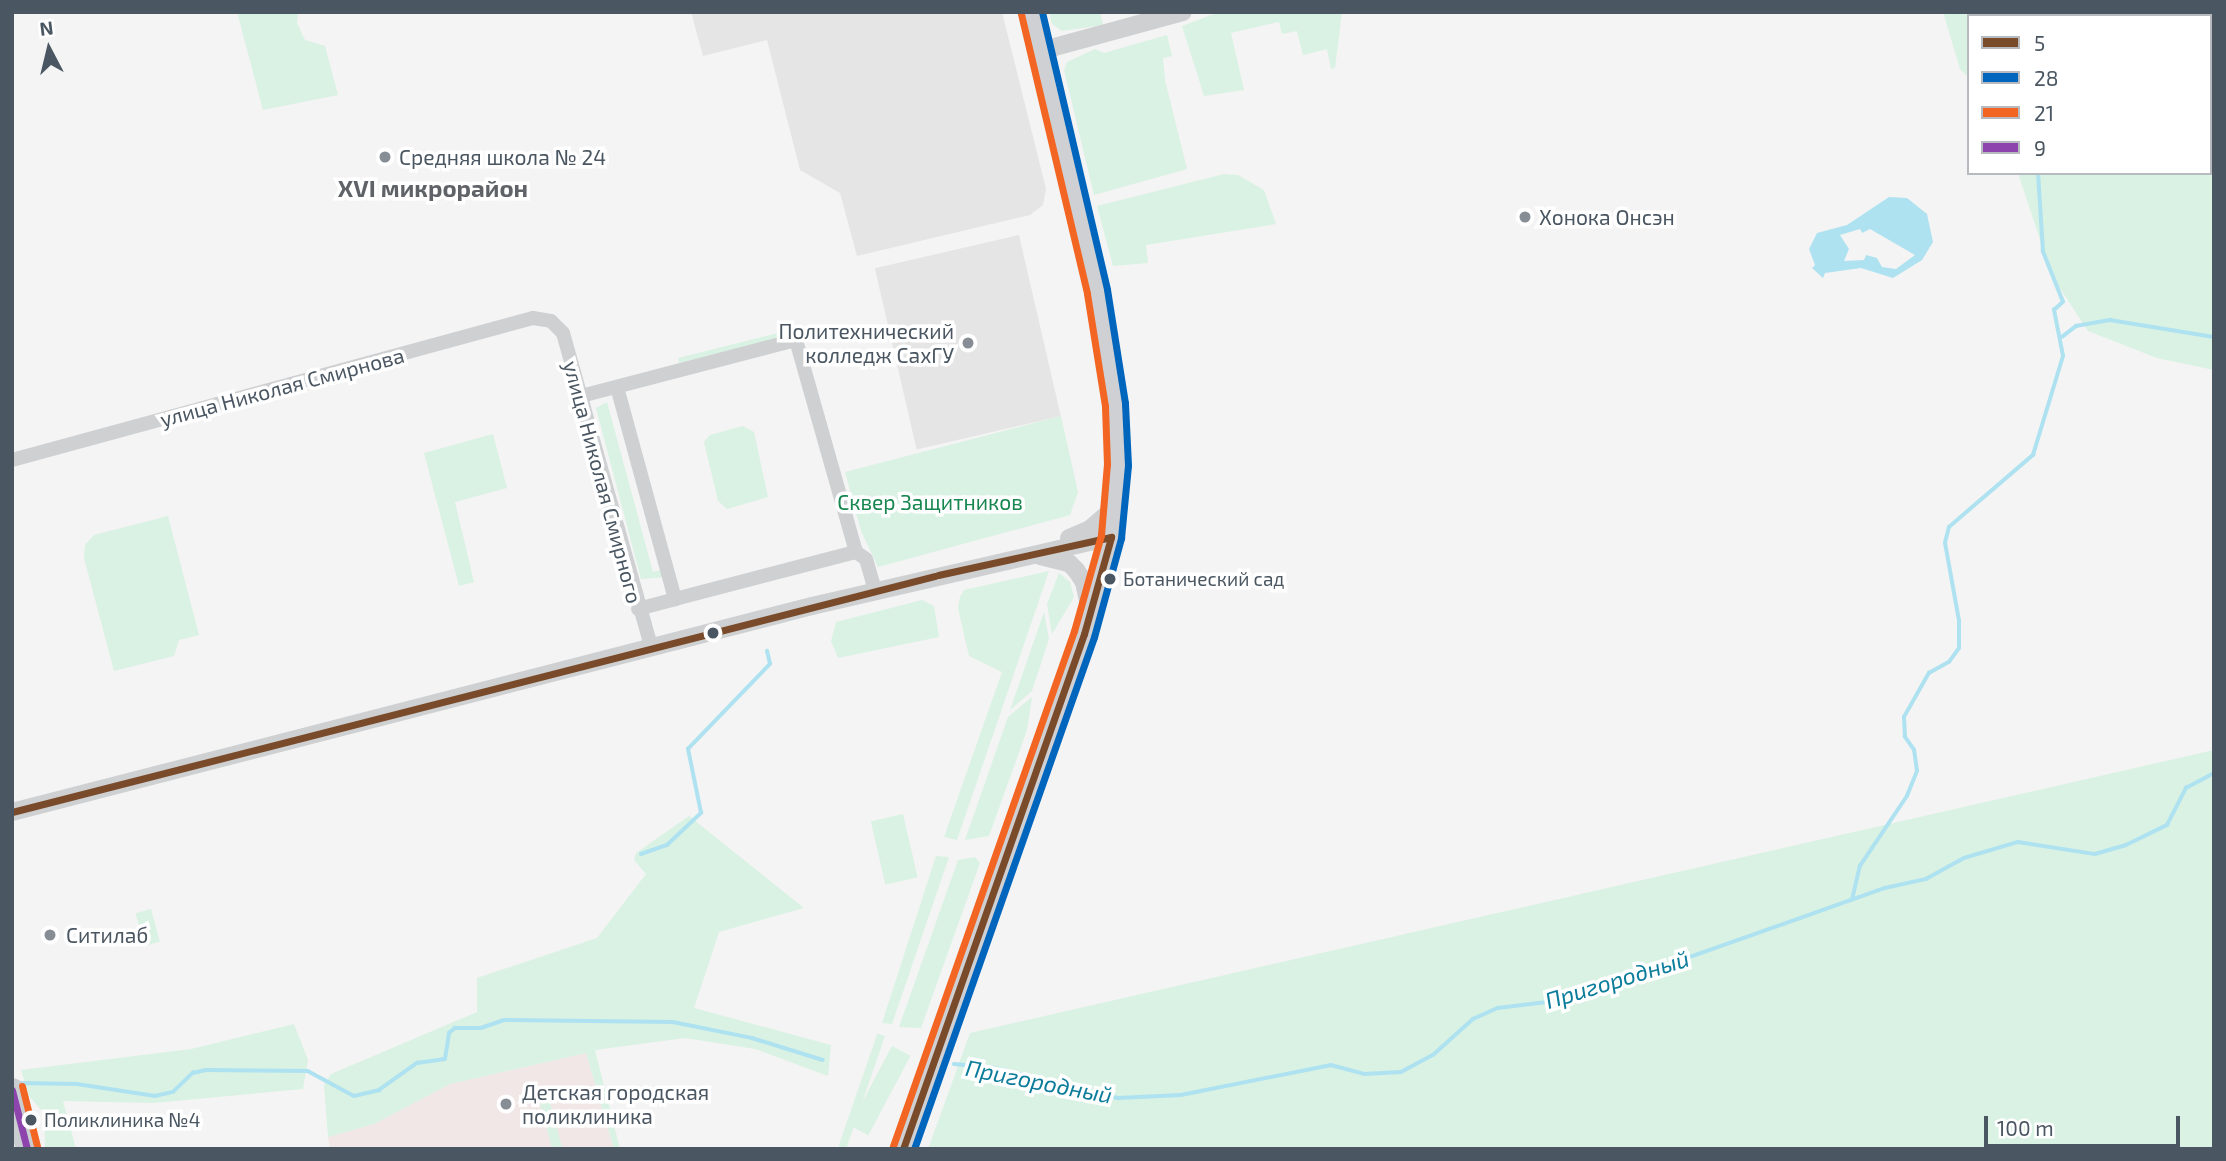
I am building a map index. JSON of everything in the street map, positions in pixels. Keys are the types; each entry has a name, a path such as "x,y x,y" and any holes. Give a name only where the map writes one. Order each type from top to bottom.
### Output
{"main road":[{"path":"903,1149 1090,612 1111,537 1111,511 1118,464 1115,405 1097,290 1031,12"},
{"path":"13,1091 27,1149"}],"street":[{"path":"1040,51 1183,12"},
{"name":"улица Николая Смирнова","path":"12,460 533,318 551,321"},
{"name":"улица Николая Смирного","path":"551,321 563,333 638,609 651,647"},
{"path":"581,396 796,340 856,552 866,559 875,590"},
{"path":"617,387 675,599"},
{"path":"1026,554 1084,533 1111,511"},
{"path":"12,812 875,590 1111,537"},
{"path":"638,609 856,552"},
{"path":"1026,554 1069,563 1084,582 1090,612"}],"shaded area":[{"path":"691,12 1002,12 1046,189 1043,205 1030,215 857,256 840,193 800,170 767,40 703,56"},
{"name":"Политехнический колледж СахГУ","path":"1019,235 1061,416 917,450 875,268"},
{"name":"Детская городская поликлиника","path":"586,1053 614,1149 330,1149 328,1137 374,1124 450,1084"}],"green space":[{"path":"237,12 298,12 297,23 305,40 325,46 338,95 263,110"},
{"path":"1049,12 1100,12 1103,25 1062,31 1052,24"},
{"path":"1219,12 1342,12 1335,68 1331,69 1327,49 1303,55 1297,31 1282,34 1279,22 1231,33 1244,90 1204,96 1182,26"},
{"path":"1943,12 2148,14 1967,14 1967,76 1960,69"},
{"path":"1167,35 1172,56 1163,58 1165,80 1187,169 1094,195 1064,70 1067,62 1095,49 1104,53"},
{"path":"2212,88 2214,370 2157,358 2088,331 2052,276 2019,175 2212,175"},
{"path":"1224,174 1238,175 1264,190 1276,224 1146,245 1148,263 1113,266 1097,206"},
{"path":"794,329 783,338 679,363 678,358"},
{"path":"607,402 653,572 664,569 666,577 641,579 596,408"},
{"name":"Сквер Защитников","path":"1061,416 1078,492 1070,515 878,567 861,531 845,472"},
{"path":"743,426 754,432 768,497 727,509 718,501 704,442 710,435"},
{"path":"493,434 507,488 455,502 474,582 459,586 424,453"},
{"path":"168,516 199,635 179,640 174,656 114,671 84,558 85,545 94,535"},
{"path":"1049,571 957,840 944,837 1002,672 969,656 958,608 960,597 964,590"},
{"path":"1059,573 1070,582 1074,597 1052,634 1047,604"},
{"path":"922,600 934,606 939,637 838,658 831,641 836,622"},
{"path":"1044,612 1049,639 1032,691 1010,710"},
{"path":"1032,697 1027,730 989,836 965,840 1008,717"},
{"path":"2214,750 2214,1149 928,1149 970,1033"},
{"path":"903,814 918,877 885,885 871,821"},
{"path":"689,816 804,908 719,932 694,1008 831,1045 828,1076 755,1049 685,1038 595,1050 620,1149 614,1149 586,1053 450,1084 374,1124 328,1137 324,1085 331,1074 477,1012 477,978 597,938 646,874 634,860 636,853"},
{"path":"936,856 949,857 892,1024 882,1023"},
{"path":"975,857 980,863 921,1028 899,1027 958,860"},
{"path":"151,909 160,942 144,946 136,913"},
{"path":"294,1024 308,1060 303,1089 153,1103 63,1101 76,1149 45,1149 44,1113 29,1096 21,1070 191,1049"},
{"path":"877,1033 885,1036 846,1149 839,1146"},
{"path":"892,1046 911,1056 868,1135 850,1125"},
{"path":"548,1095 562,1149 552,1149 538,1098"}],"water":[{"path":"1889,197 1907,198 1927,214 1933,242 1922,260 1893,278 1861,268 1825,273 1823,278 1812,268 1815,265 1809,249 1817,233 1847,225","holes":["1860,229 1862,233 1870,229 1915,255 1896,269 1882,267 1877,258 1866,255 1864,260 1844,261 1849,249 1840,235"]}],"waterway":[{"path":"1852,900 1860,866 1907,796 1917,771 1914,750 1905,737 1904,717 1929,673 1949,662 1959,648 1959,621 1945,543 1949,527 2033,455 2063,356 2054,310 2063,302 2043,252 2038,175"},
{"path":"2062,337 2076,326 2110,320 2214,337"},
{"path":"641,854 667,845 701,813 688,749 770,664 767,651"},
{"name":"Пригородный","path":"954,1064 995,1068 1118,1098 1181,1095 1331,1065 1364,1074 1401,1072 1433,1055 1473,1019 1498,1008 1556,1001 1659,968 1885,888 1926,879 1964,858 2018,842 2095,854 2126,845 2167,825 2186,788 2214,773"},
{"name":"Пригородный","path":"19,1083 77,1084 155,1096 173,1092 193,1073 206,1070 308,1071 354,1096 379,1090 417,1063 445,1059 449,1033 455,1028 481,1028 504,1020 673,1022 752,1038 823,1060"}],"transit line":[{"name":"28","path":"914,1149 1094,637 1121,538 1128,465 1125,403 1107,289 1042,12"},
{"name":"21","path":"893,1146 1074,631 1101,535 1107,464 1105,406 1087,293 1021,14"},
{"name":"5","path":"903,1149 1084,634 1111,537 938,575"},
{"name":"5","path":"12,812 935,576"},
{"name":"21","path":"22,1086 37,1146"},
{"name":"9","path":"12,1090 27,1149"}],"place":[{"name":"Средняя школа № 24","path":"385,157"},
{"name":"Хонока Онсэн","path":"1525,217"},
{"name":"Политехнический колледж СахГУ","path":"968,343"},
{"name":"Ботанический сад","path":"1110,579"},
{"name":"Ситилаб","path":"50,935"},
{"name":"Детская городская поликлиника","path":"506,1104"},
{"name":"Поликлиника №4","path":"31,1120"}],"district":[{"name":"XVI микрорайон","path":"433,188"}]}
